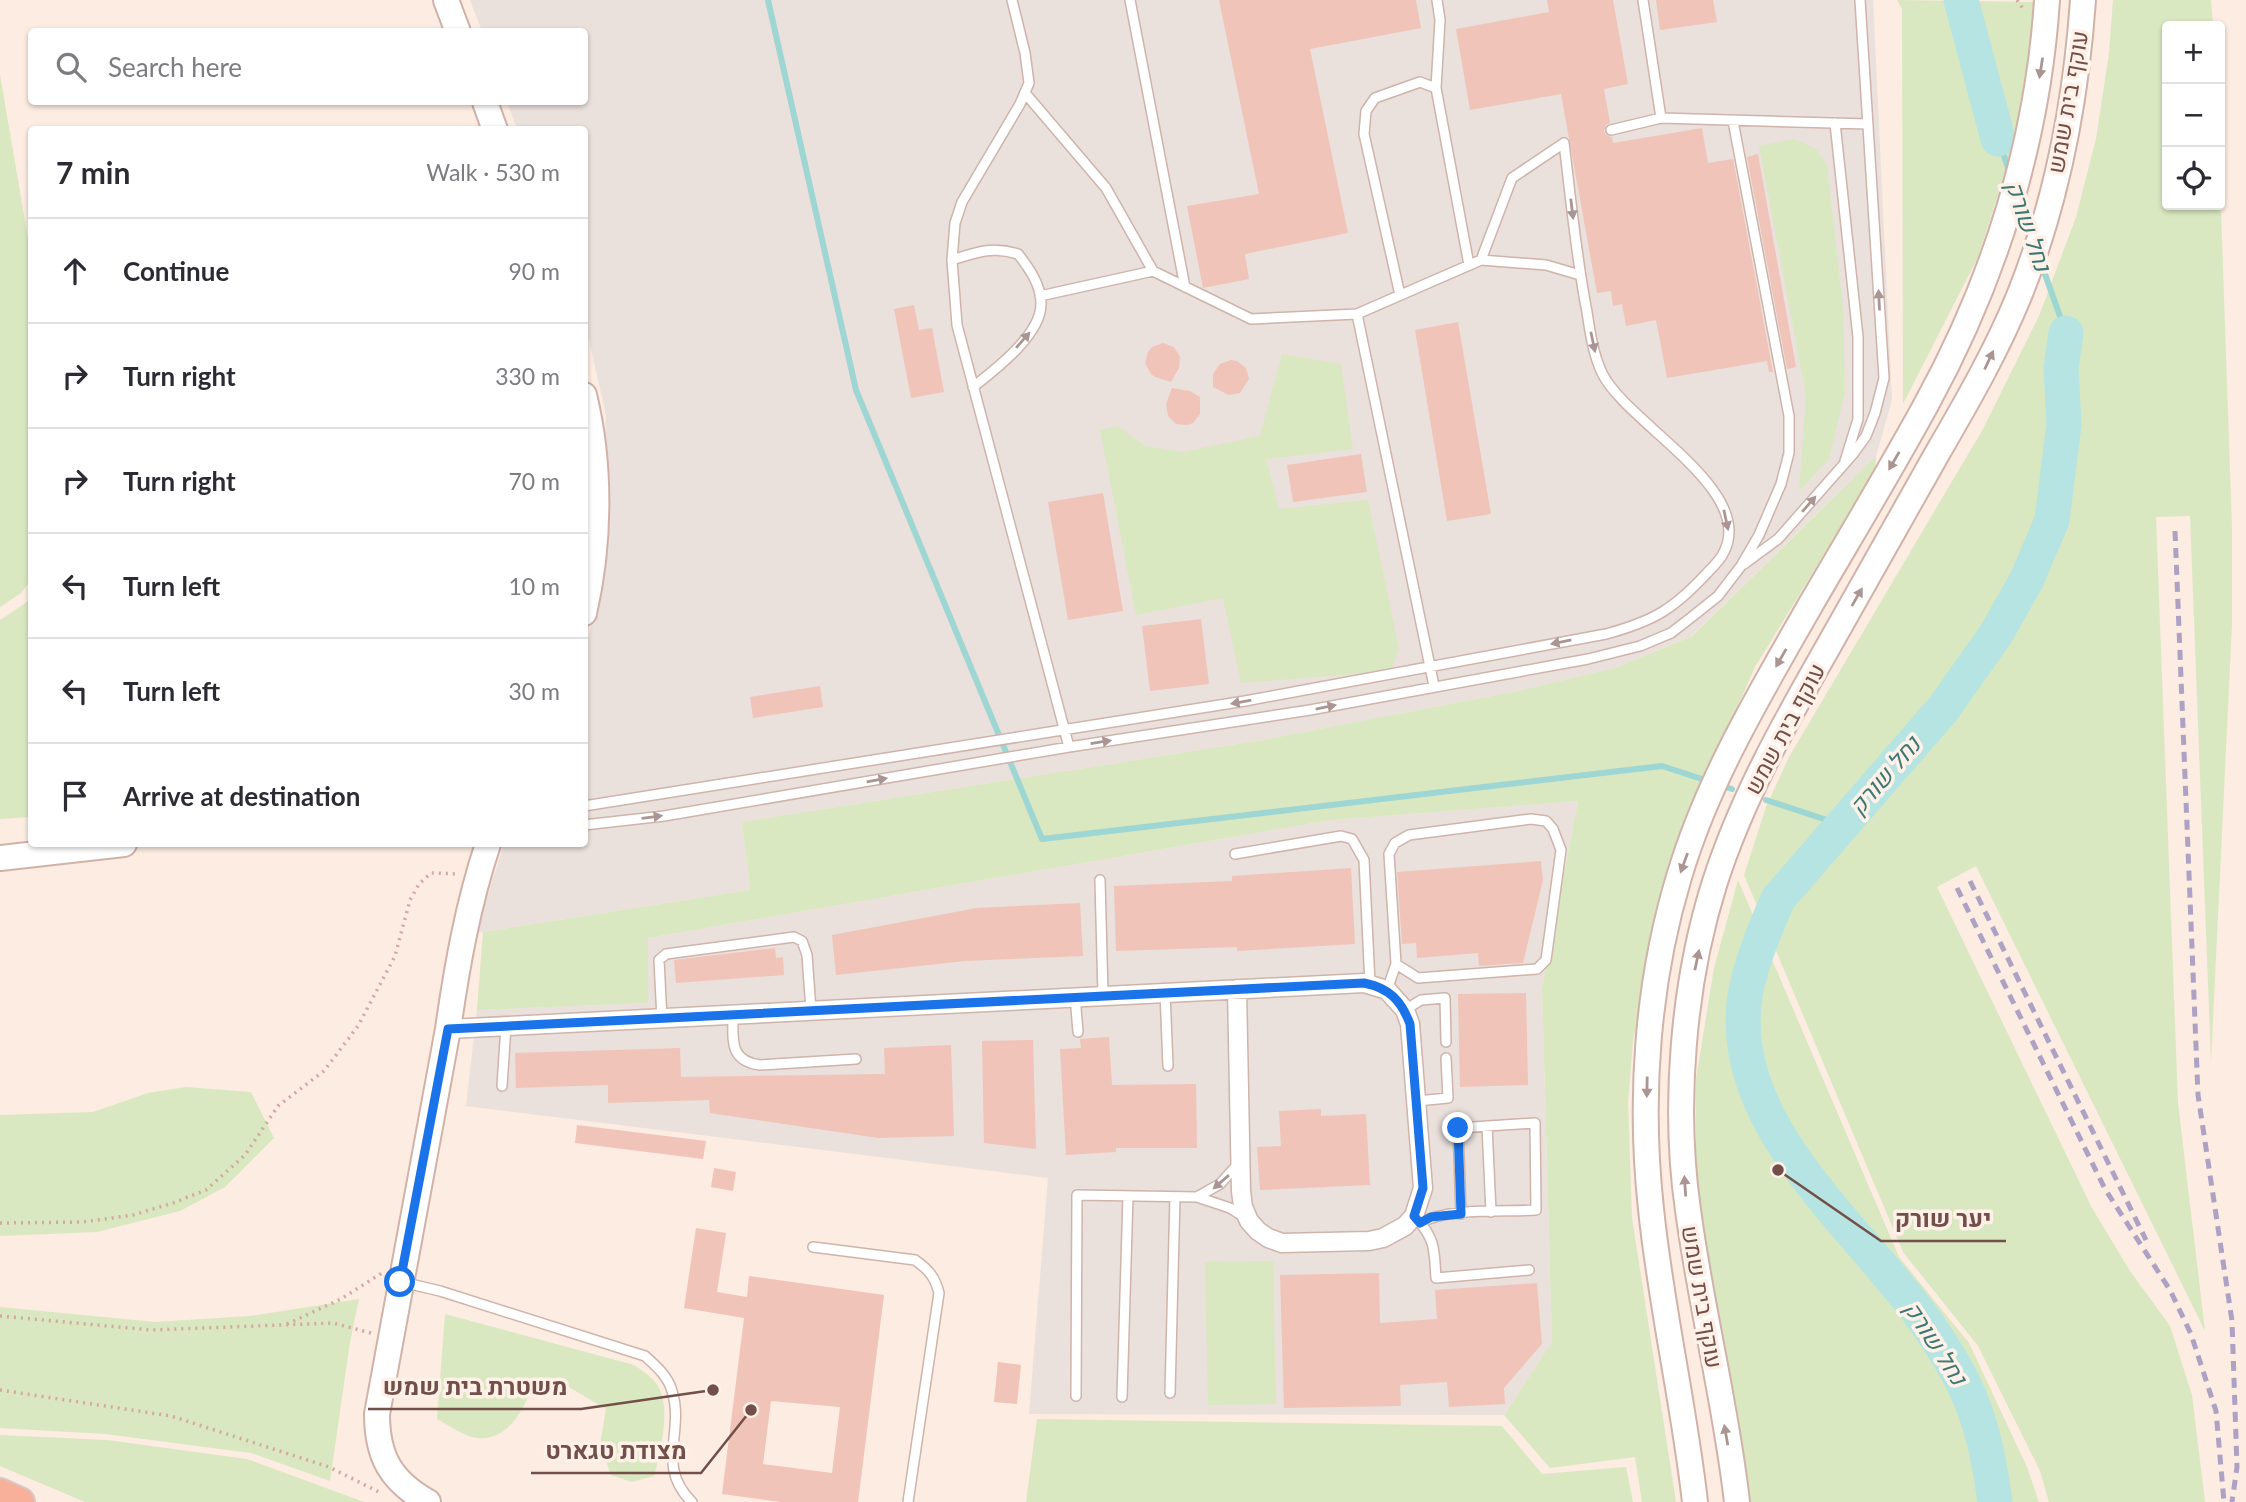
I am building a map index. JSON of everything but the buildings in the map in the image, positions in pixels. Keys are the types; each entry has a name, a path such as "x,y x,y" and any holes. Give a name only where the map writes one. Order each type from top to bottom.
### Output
{"highway":[{"path":"0,1493 20,1502"}],"main road":[{"path":"446,0 456,28"},
{"name":"עוקף בית שמש","path":"1695,1502 1651,1211 1646,1144 1650,1023 1665,932 1679,876 1733,742 1928,401 1984,278 2028,141 2043,58 2047,0"},
{"name":"עוקף בית שמש","path":"1737,1502 1687,1207 1682,1143 1686,1027 1693,978 1714,886 1766,758 1957,420 2019,295 2064,149 2079,62 2083,0"},
{"path":"486,105 494,126"},
{"path":"588,411 597,508 588,596"},
{"path":"0,858 97,847"},
{"path":"428,1502 404,1486 382,1455 377,1414 457,970 477,874 487,847"}],"street":[{"path":"448,1029 1076,996 1237,989 1379,987 1405,1010 1412,1039 1423,1188 1417,1220 1395,1233 1369,1241 1282,1243 1258,1231 1249,1220 1243,1207 1240,1161 1237,989"}],"lane":[{"path":"1012,0 1029,83 962,202 955,223 952,260 957,325 1069,747"},
{"path":"1130,0 1185,287"},
{"path":"1437,0 1440,20 1436,89 1469,265"},
{"path":"1643,0 1661,118"},
{"path":"1741,566 1778,540 1866,436 1884,378 1860,0"},
{"path":"1400,295 1364,134 1366,111 1375,98 1420,82 1436,89"},
{"path":"1025,93 1106,188 1153,271 1251,320 1357,314 1481,260 1546,265 1580,275"},
{"path":"1611,130 1661,118 1868,124"},
{"path":"588,825 663,816 1069,747 1310,710 1588,659 1640,646 1671,633 1718,596 1741,566 1759,535 1780,484 1789,453 1789,416 1733,121"},
{"path":"1835,123 1858,337 1858,419 1843,466"},
{"path":"588,805 1245,701 1430,667 1634,627 1675,605 1715,565 1725,551 1729,535 1728,519 1712,487 1616,395 1602,374 1594,350 1580,275 1564,143 1512,178 1481,260"},
{"path":"952,260 981,251 1001,249 1018,254 1034,277 1040,296 1036,326 1015,350 973,387"},
{"path":"1040,296 1153,271"},
{"path":"1357,314 1434,686"},
{"path":"1379,987 1396,964 1389,854 1395,843 1409,835 1531,819 1546,821 1553,829 1561,850 1546,960 1537,969 1418,978 1396,964"},
{"path":"1235,854 1341,836 1352,839 1363,859 1379,987"},
{"path":"1100,880 1103,995"},
{"path":"662,1019 659,960 666,954 794,937 802,941 807,955 811,1010"},
{"path":"1165,992 1168,1066"},
{"path":"1076,996 1078,1032"},
{"path":"1405,1010 1421,1000 1445,998 1446,1042"},
{"path":"733,1015 733,1044 738,1055 748,1064 856,1059"},
{"path":"502,1086 506,1026"},
{"path":"1417,1101 1448,1098 1446,1058"},
{"path":"1461,1214 1458,1128 1535,1123 1536,1210 1461,1214 1417,1220 1430,1235 1434,1248 1436,1278 1529,1270"},
{"path":"1487,1126 1491,1212"},
{"path":"1196,1197 1220,1184 1240,1161"},
{"path":"1076,1396 1077,1195 1196,1197 1230,1208 1249,1220"},
{"path":"1122,1396 1128,1196"},
{"path":"1170,1393 1175,1196"},
{"path":"813,1247 915,1260 936,1279 939,1293 908,1502"},
{"path":"402,1270 440,1291 645,1356 661,1370 672,1389 675,1406 672,1473 683,1493 692,1502"}],"path":[{"path":"0,1223 83,1222 133,1215 205,1190 245,1155 278,1106 324,1072 358,1026 395,956 410,900 419,884 431,873 477,874"},
{"path":"285,1325 402,1270"},
{"path":"0,1316 151,1330 333,1323 390,1338"},
{"path":"0,1390 171,1416 329,1467 387,1496"}],"shaded area":[{"path":"470,0 1873,0 1892,400 1876,456 1691,636 1615,668 1518,691 1257,741 742,822 750,890 476,933 503,847 588,847 588,640 600,588 606,415 588,336 588,126 516,126 508,105 588,105 588,28 481,28"},
{"path":"1578,801 1542,988 1552,1342 1504,1415 1029,1414 1048,1178 466,1106 477,1010 648,1003 648,938 1331,820"}],"green space":[{"path":"1897,0 2037,2 2015,142 1978,257 1903,404 1902,9"},
{"path":"2113,0 2211,0 2213,21 2162,21 2162,210 2221,210 2232,528 2232,624 2211,1062 2190,516 2156,517 2178,1103 2205,1331 1976,866 1937,887 2092,1208 2130,1271 2170,1326 2192,1395 2205,1502 2049,1502 2040,1471 1978,1346 1903,1252 1744,875 1766,807 1789,757 1983,429 2039,316 2076,217 2096,139 2109,53"},
{"path":"0,75 28,238 28,584 21,593 0,607"},
{"path":"1795,139 1816,149 1827,165 1843,307 1845,392 1829,459 1799,491 1806,396 1759,146"},
{"path":"1282,354 1341,364 1353,449 1266,459 1279,509 1368,500 1399,649 1391,671 1241,683 1223,598 1136,615 1100,430 1117,426 1145,446 1183,452 1260,436"},
{"path":"1876,456 1875,471 1755,667 1694,806 1658,923 1633,1041 1628,1102 1632,1218 1676,1502 1642,1502 1635,1457 1550,1468 1504,1415 1552,1342 1542,988 1578,801 1331,820 648,938 648,1003 477,1010 483,932 750,890 742,822 1257,741 1518,691 1615,668 1692,636"},
{"path":"27,602 28,817 0,819 0,620"},
{"path":"1738,880 1899,1257 1969,1343 2027,1467 2039,1502 1747,1502 1729,1372 1696,1211 1696,1079 1714,968"},
{"path":"186,1087 251,1092 274,1138 225,1187 180,1211 97,1232 0,1236 0,1115 93,1112 148,1093"},
{"path":"1273,1261 1276,1404 1208,1405 1205,1262"},
{"path":"359,1299 350,1342 330,1481 251,1453 105,1434 0,1428 0,1307 155,1322 250,1316"},
{"path":"445,1314 634,1365 645,1372 659,1388 664,1408 663,1432 654,1476 632,1482 611,1475 600,1445 606,1409 557,1380 533,1384 519,1414 504,1431 495,1436 472,1437 437,1419"},
{"path":"1037,1419 1502,1426 1542,1474 1626,1467 1633,1502 1026,1502"},
{"path":"0,1435 107,1440 247,1459 364,1502 85,1502 0,1466"}],"waterway":[{"path":"768,0 856,390 1042,839 1662,766 1708,781"},
{"name":"נחל שורק","path":"1961,0 1998,139"},
{"name":"נחל שורק","path":"1998,139 2010,173"},
{"name":"נחל שורק","path":"2019,200 2032,236"},
{"name":"נחל שורק","path":"2041,263 2066,333"},
{"name":"נחל שורק","path":"1995,1502 1980,1425 1967,1391 1948,1356 1900,1288 1802,1171 1775,1129 1754,1085 1744,1039 1746,990 1756,955 1778,899 1943,709 1996,634 2027,579 2052,520 2064,424 2061,368 2066,333"},
{"path":"1719,785 1732,789"},
{"path":"1766,800 1842,825"}],"railway":[{"path":"2175,531 2198,1095 2232,1321 2237,1467 2232,1502"},
{"path":"1970,881 2146,1240"},
{"path":"1957,888 2105,1189 2170,1290 2191,1334 2216,1411 2224,1502"}],"place":[{"name":"יער שורק","path":"1778,1170"},
{"name":"משטרת בית שמש","path":"713,1390"},
{"name":"מצודת טגארט","path":"751,1410"}],"route":[{"path":"400,1282 448,1029 1364,983 1387,990 1405,1010 1410,1024 1423,1188 1414,1216 1420,1223 1431,1217 1461,1214 1458,1128"}]}
